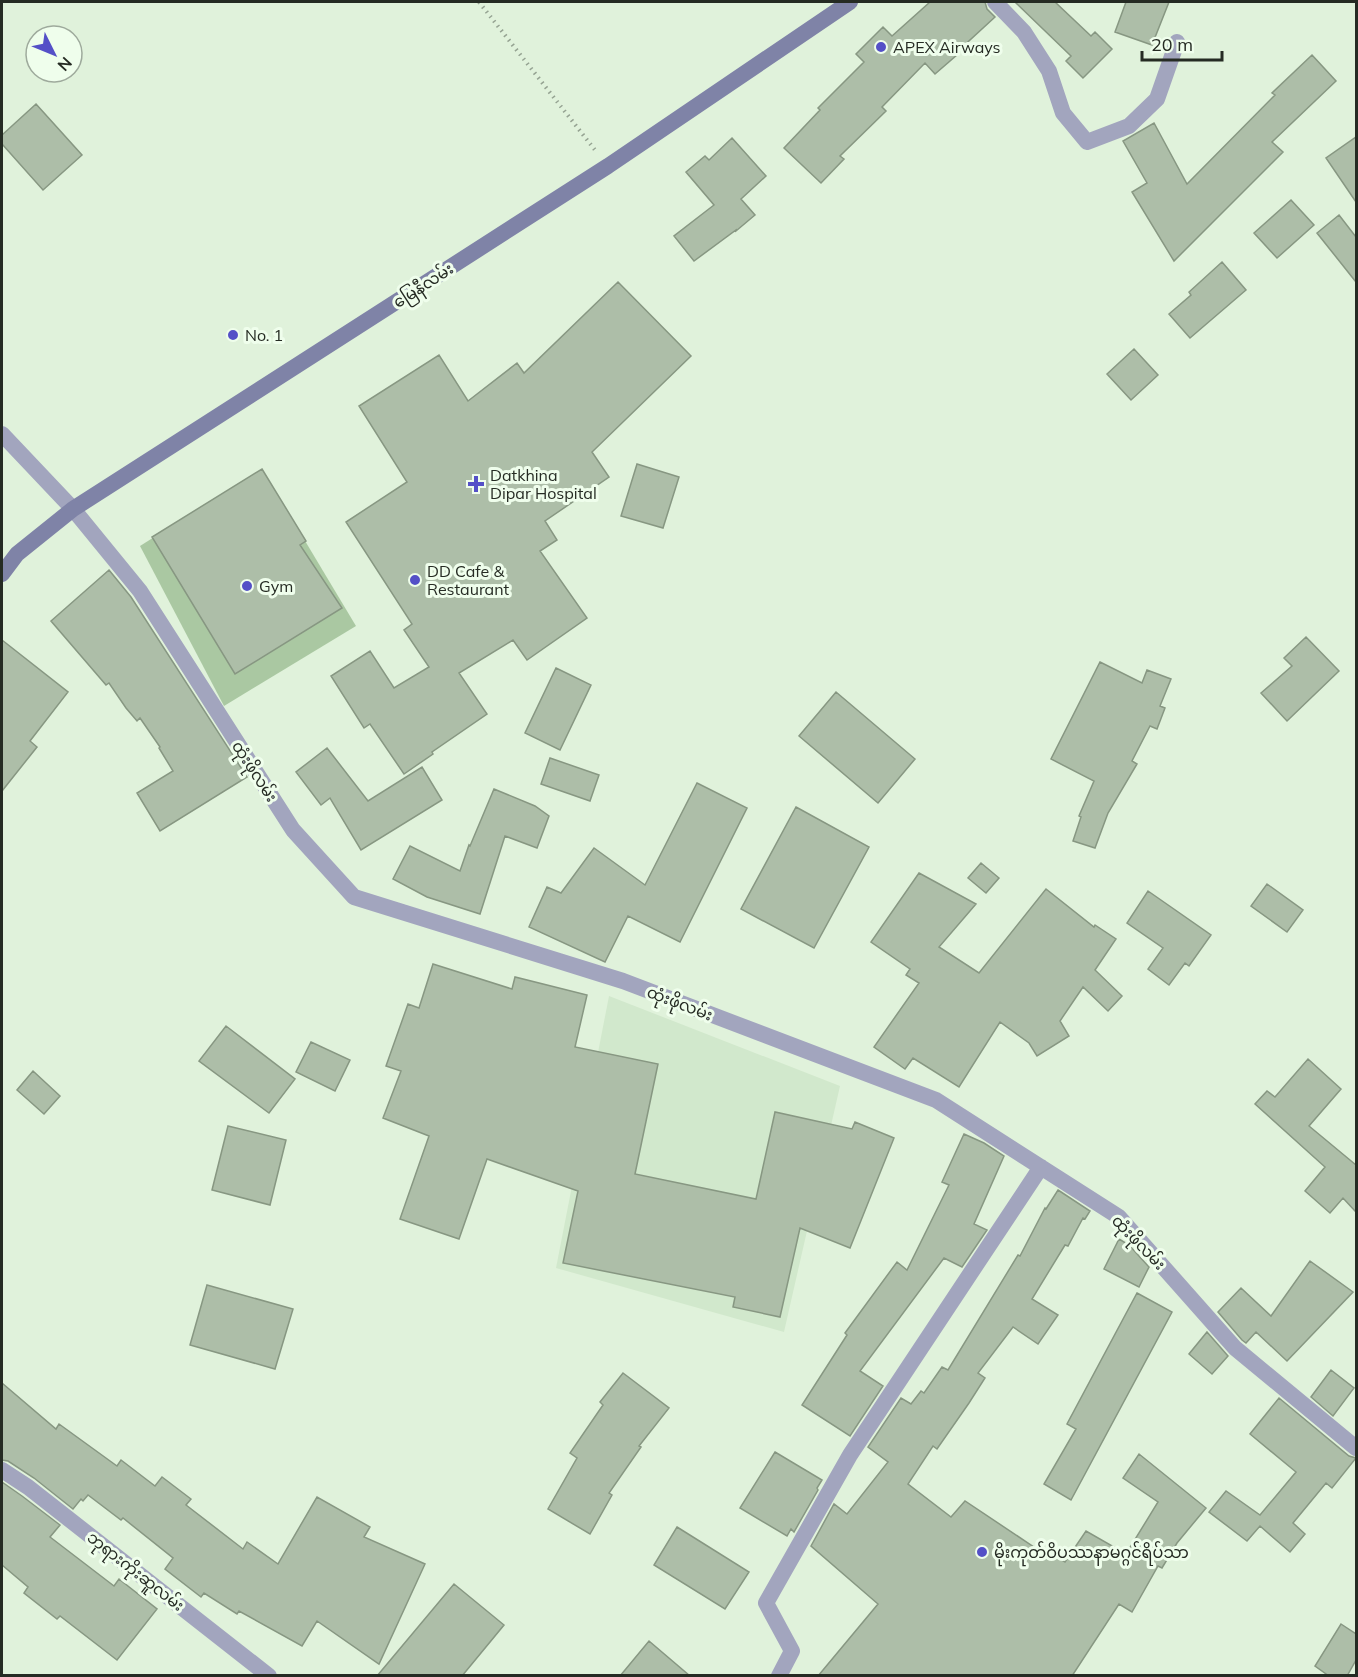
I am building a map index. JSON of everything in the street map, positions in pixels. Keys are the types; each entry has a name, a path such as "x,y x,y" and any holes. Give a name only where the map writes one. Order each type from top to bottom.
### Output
{"main road":[{"name":"မြေနီလမ်း","path":"2,574 17,554 73,509 608,166 850,2"}],"street":[{"path":"995,2 1024,32 1048,71 1063,113 1087,142 1129,126 1156,99 1177,42"},
{"name":"ထုံးဖိုလမ်း","path":"2,434 73,509 140,591 293,830 354,897 623,981 936,1100 1119,1217 1235,1348 1356,1448"},
{"path":"779,1676 792,1651 766,1603 850,1455 1041,1167"},
{"name":"ဘုရားကိုးဆူလမ်း","path":"2,1470 28,1487 269,1676"}],"path":[{"path":"479,2 608,166"}],"shaded area":[{"name":"Gym","path":"262,469 356,626 224,706 140,546"},
{"path":"609,996 840,1086 784,1332 556,1268"}],"building":[{"path":"930,2 985,2 987,9 995,17 935,74 925,63 882,107 886,111 840,156 844,159 821,183 784,148 820,110 818,108 864,62 856,54 883,27 892,36"},
{"path":"1015,2 1055,2 1091,36 1095,32 1112,49 1083,78 1066,61 1071,56"},
{"path":"1126,2 1169,2 1152,45 1115,32"},
{"path":"1312,55 1336,81 1272,142 1283,152 1174,261 1132,192 1147,183 1123,141 1154,123 1187,184 1275,95 1272,93"},
{"path":"36,104 82,155 43,190 2,144 2,135"},
{"path":"1356,137 1356,202 1326,158"},
{"path":"732,138 766,176 741,199 755,215 694,261 674,236 714,205 686,172 705,156 709,160"},
{"path":"1291,200 1314,225 1277,258 1254,233"},
{"path":"1339,215 1356,237 1356,282 1317,233"},
{"path":"1222,262 1246,290 1190,338 1169,314 1191,295 1189,292"},
{"path":"618,282 691,356 592,452 609,477 545,521 557,540 540,551 587,618 527,660 513,640 459,673 487,714 404,774 370,724 364,728 331,676 370,651 394,688 429,667 404,630 412,624 346,522 407,482 359,406 439,355 468,401 517,363 524,373"},
{"path":"1134,349 1158,375 1131,400 1107,374"},
{"path":"637,464 679,477 663,528 621,516"},
{"name":"Gym","path":"262,469 306,541 300,545 342,608 235,674 152,537"},
{"path":"109,570 131,597 247,777 160,831 137,793 173,771 140,718 137,721 109,683 106,685 51,621"},
{"path":"1306,637 1339,671 1287,721 1261,693 1292,666 1284,658"},
{"path":"2,640 68,692 30,741 37,747 2,791"},
{"path":"1100,662 1142,683 1147,670 1171,679 1160,706 1165,708 1157,729 1150,726 1132,761 1137,764 1108,813 1095,848 1073,841 1081,817 1079,816 1094,781 1051,759"},
{"path":"556,668 591,685 560,750 525,733"},
{"path":"836,692 915,759 878,803 799,736"},
{"path":"327,748 368,801 422,767 442,800 361,850 330,798 321,805 296,772"},
{"path":"550,758 599,775 590,801 541,784"},
{"path":"697,783 747,808 680,942 628,916 605,962 529,927 547,887 561,893 594,848 645,885"},
{"path":"494,789 535,806 549,816 537,848 505,836 480,914 427,897 393,879 410,846 460,871"},
{"path":"796,807 869,847 814,948 741,909"},
{"path":"981,863 999,878 986,893 968,878"},
{"path":"919,873 976,904 939,947 979,973 1046,889 1094,927 1095,925 1116,939 1095,970 1122,996 1108,1011 1083,987 1060,1021 1069,1036 1037,1056 1029,1043 1000,1022 959,1087 913,1058 905,1069 874,1047 919,983 906,975 910,969 871,942"},
{"path":"1267,884 1303,910 1287,932 1251,906"},
{"path":"1148,891 1211,935 1189,966 1185,963 1169,985 1148,969 1163,948 1127,923"},
{"path":"433,964 512,989 515,977 587,995 575,1047 658,1064 635,1174 756,1199 775,1112 852,1129 855,1122 894,1138 850,1248 800,1228 780,1317 733,1307 735,1297 563,1263 578,1191 487,1159 459,1239 400,1219 429,1136 383,1118 401,1071 386,1066 408,1004 419,1008"},
{"path":"226,1026 295,1079 269,1113 199,1061"},
{"path":"311,1042 350,1060 335,1091 296,1072"},
{"path":"1308,1059 1341,1089 1309,1126 1356,1165 1356,1212 1343,1198 1330,1213 1305,1191 1325,1167 1255,1104 1267,1091 1275,1097"},
{"path":"33,1071 60,1096 44,1114 17,1090"},
{"path":"228,1126 286,1140 270,1205 212,1190"},
{"path":"964,1134 1004,1156 974,1224 987,1230 962,1267 944,1258 860,1371 883,1386 850,1436 802,1405 847,1335 845,1333 897,1262 907,1270 949,1185 942,1182"},
{"path":"1058,1190 1090,1211 1085,1219 1083,1218 1068,1246 1065,1245 1032,1299 1058,1315 1038,1344 1013,1327 978,1373 985,1378 969,1403 937,1449 933,1446 908,1484 951,1517 965,1501 1037,1549 1039,1546 1065,1562 1086,1531 1126,1554 1158,1502 1123,1478 1139,1454 1206,1508 1177,1543 1162,1568 1158,1566 1132,1612 1119,1604 1072,1676 818,1676 878,1604 811,1546 834,1504 847,1514 888,1462 868,1447 901,1398 911,1404 921,1391 924,1393 942,1367 948,1370 1018,1255 1020,1256 1045,1208"},
{"path":"1119,1239 1129,1245 1149,1267 1139,1287 1104,1269"},
{"path":"1310,1261 1353,1292 1287,1361 1256,1332 1246,1343 1218,1312 1241,1288 1271,1316"},
{"path":"207,1285 293,1309 275,1369 190,1345"},
{"path":"1137,1293 1172,1312 1071,1500 1044,1484 1076,1429 1067,1424"},
{"path":"1207,1332 1228,1356 1212,1374 1189,1354"},
{"path":"1331,1370 1354,1388 1333,1416 1311,1397"},
{"path":"623,1373 669,1408 639,1446 641,1447 609,1493 612,1495 590,1534 548,1509 577,1458 570,1453 603,1405 600,1402"},
{"path":"2,1383 56,1429 59,1424 117,1466 121,1460 155,1486 162,1477 191,1499 186,1505 243,1549 247,1542 278,1564 317,1497 370,1527 364,1537 425,1564 379,1664 317,1621 302,1646 239,1611 237,1614 204,1593 201,1597 165,1569 173,1558 123,1518 121,1520 88,1495 83,1501 81,1499 73,1509 34,1478 8,1461 2,1460"},
{"path":"1279,1398 1349,1456 1356,1458 1332,1488 1326,1483 1293,1523 1305,1534 1290,1552 1260,1526 1247,1541 1209,1512 1226,1491 1260,1515 1296,1472 1250,1434"},
{"path":"775,1452 822,1480 794,1532 791,1529 787,1536 740,1508"},
{"path":"2,1482 60,1525 50,1537 114,1586 119,1579 157,1609 117,1660 60,1616 57,1619 24,1593 28,1587 2,1565"},
{"path":"677,1527 749,1572 725,1609 654,1565"},
{"path":"454,1584 504,1625 462,1676 377,1676"},
{"path":"1341,1624 1356,1634 1356,1660 1347,1676 1329,1676 1315,1666"},
{"path":"649,1641 690,1676 620,1676"}],"place":[{"name":"APEX Airways","path":"881,47"},
{"name":"No. 1","path":"233,335"},
{"name":"Datkhina Dipar Hospital","path":"476,484"},
{"name":"DD Cafe & Restaurant","path":"415,580"},
{"name":"Gym","path":"247,586"},
{"name":"မိုးကုတ်ဝိပဿနာမဂ္ဂင်ရိပ်သာ","path":"982,1552"}]}
